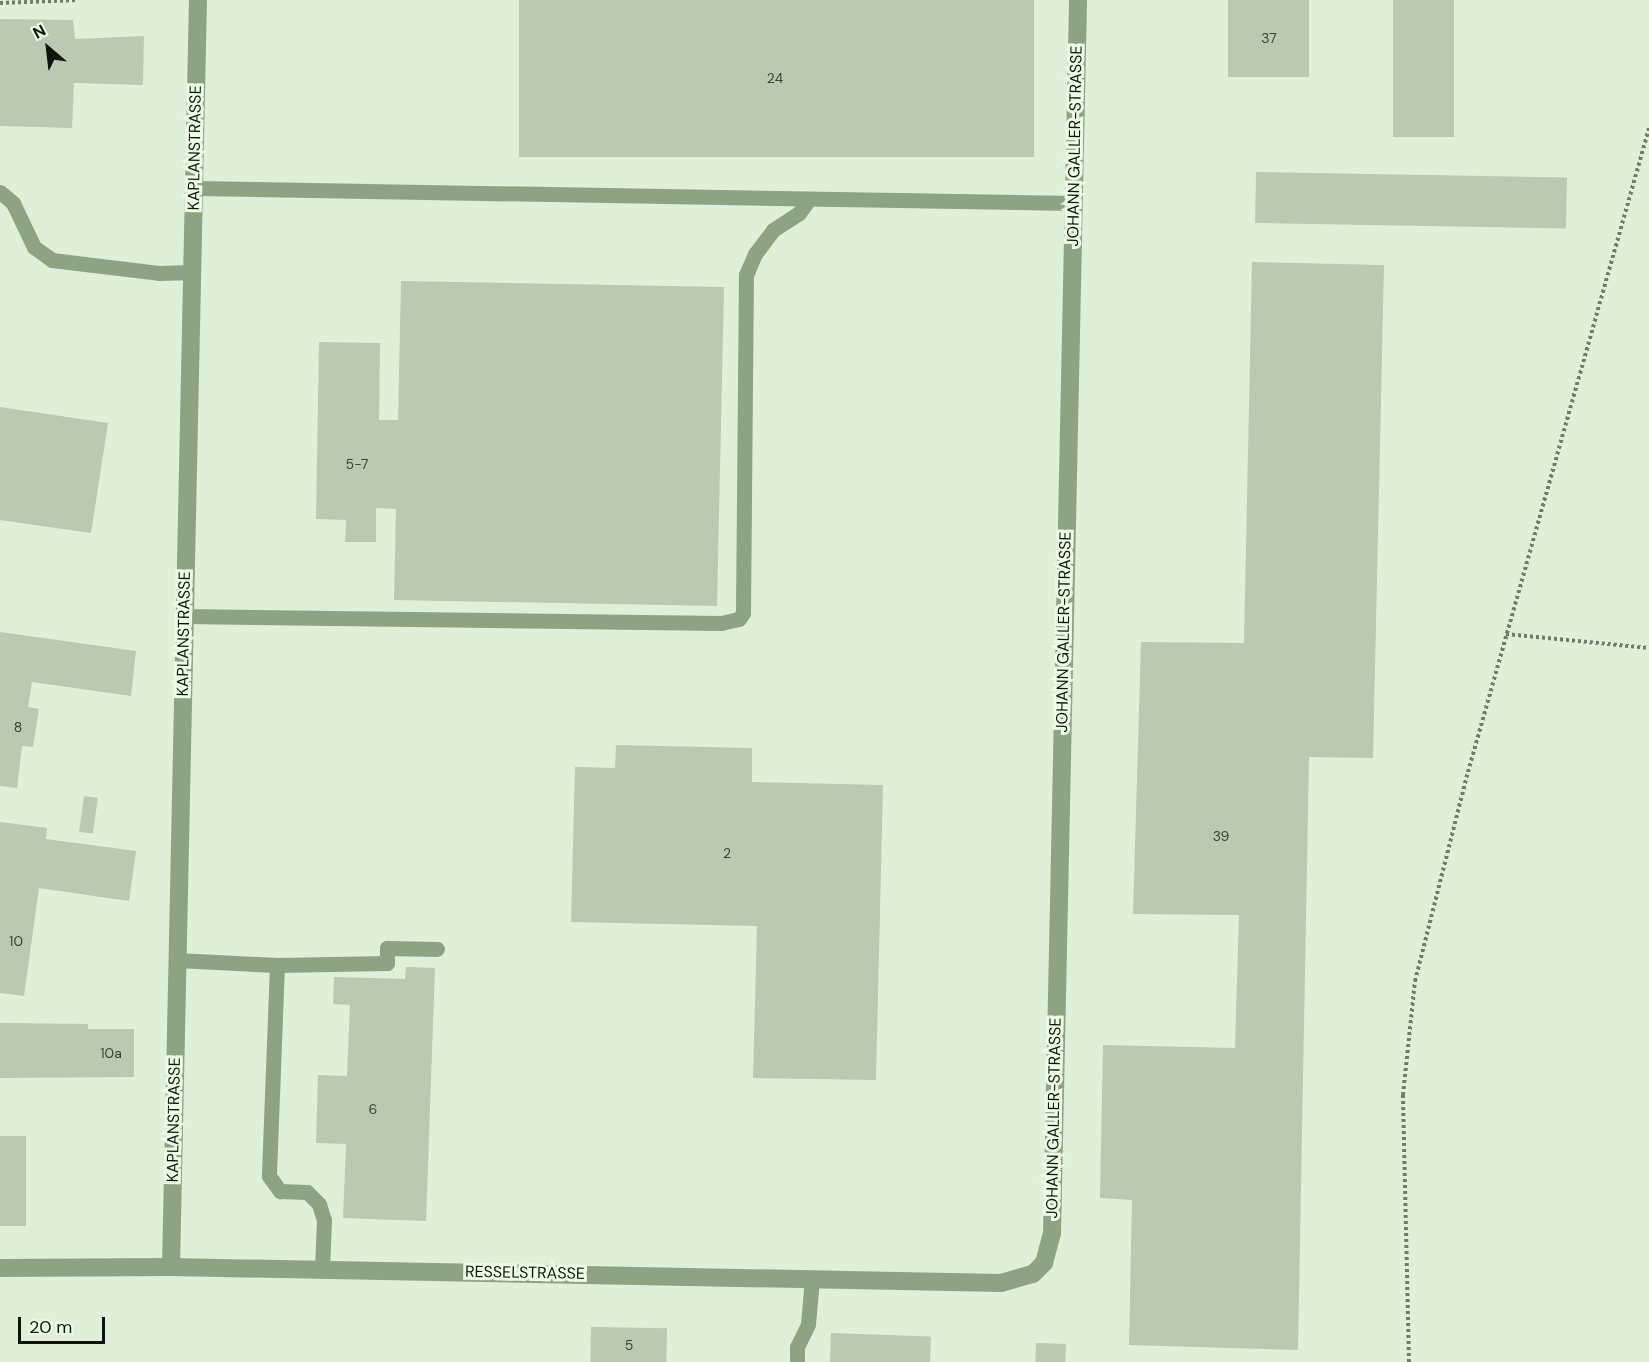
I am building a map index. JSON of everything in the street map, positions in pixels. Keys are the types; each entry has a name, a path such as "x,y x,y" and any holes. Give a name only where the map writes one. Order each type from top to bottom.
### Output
{"street":[{"name":"KAPLANSTRASSE","path":"171,1267 198,0"},
{"name":"JOHANN GALLER-STRASSE","path":"1044,1263 1052,1233 1078,0"},
{"name":"RESSELSTRASSE","path":"0,1268 171,1267 1001,1283 1033,1274 1044,1263"}],"lane":[{"path":"194,188 1073,203"},
{"path":"0,192 13,203 34,247 52,260 160,273 192,272"},
{"path":"185,616 721,623 739,619 743,612 746,275 755,254 773,230 799,213 809,198"},
{"path":"177,960 277,965 387,963 387,948 437,948"},
{"path":"277,965 269,1176 280,1191 307,1192 319,1204 324,1220 322,1270"},
{"path":"797,1362 797,1347 808,1324 812,1280"}],"path":[{"path":"0,3 78,0"},
{"path":"1409,1362 1403,1095 1407,1033 1432,911 1506,634 1649,128"},
{"path":"1506,634 1649,648"}],"building":[{"path":"519,0 1034,0 1034,157 519,157"},
{"path":"1228,0 1309,0 1309,77 1228,77"},
{"path":"1393,0 1454,0 1454,137 1393,137"},
{"path":"0,19 73,20 75,39 144,36 143,85 74,83 72,128 0,126"},
{"path":"1256,172 1567,177 1566,228 1255,223"},
{"path":"1252,262 1384,265 1373,758 1309,757 1298,1350 1129,1345 1132,1200 1100,1198 1103,1045 1235,1048 1239,915 1133,914 1141,642 1244,643"},
{"path":"401,281 724,287 717,606 394,600 396,509 376,508 376,542 345,542 346,520 316,519 319,342 380,343 379,420 398,420"},
{"path":"0,407 108,423 91,533 0,520"},
{"path":"0,632 136,651 131,696 32,682 28,707 39,709 33,747 22,746 17,788 0,786"},
{"path":"616,745 752,748 752,782 883,785 876,1080 753,1078 757,926 571,922 575,767 615,768"},
{"path":"84,796 98,798 93,834 79,832"},
{"path":"0,822 47,828 46,839 136,851 129,901 39,888 24,996 0,993"},
{"path":"406,967 435,968 426,1221 343,1218 346,1144 316,1143 318,1075 347,1076 350,1005 333,1004 334,977 405,979"},
{"path":"0,1023 88,1024 88,1029 134,1029 134,1077 0,1078"},
{"path":"0,1136 26,1136 26,1226 0,1226"},
{"path":"591,1327 667,1328 666,1362 590,1362"},
{"path":"831,1333 931,1336 930,1362 830,1362"},
{"path":"1036,1343 1066,1344 1065,1362 1035,1362"}]}
